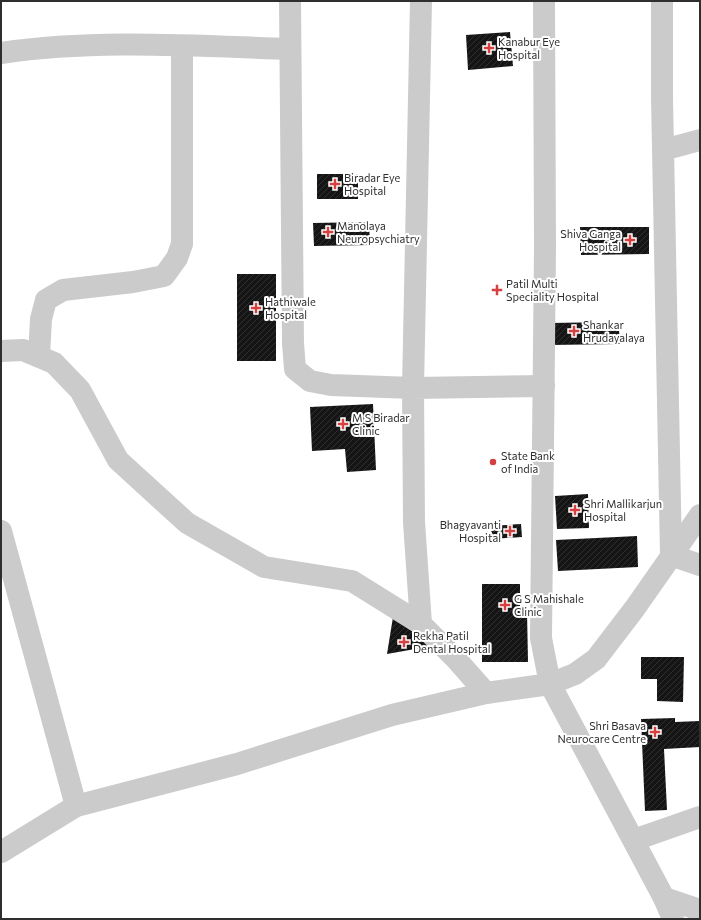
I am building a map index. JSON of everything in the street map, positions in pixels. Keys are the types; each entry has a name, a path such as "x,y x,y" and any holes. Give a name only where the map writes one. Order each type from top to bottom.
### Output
{"street":[{"path":"290,1 293,343 295,369 310,381 331,385 413,388 544,386"},
{"path":"421,1 413,388 414,522 421,624"},
{"path":"544,1 544,386 541,638 550,684 634,840 664,898 673,919"},
{"path":"662,1 663,150 671,556"},
{"path":"1,53 42,47 100,44 290,49"},
{"path":"39,356 41,319 46,300 63,290 133,282 164,276 177,258 182,244 182,46"},
{"path":"663,150 700,140"},
{"path":"1,351 23,350 54,363 80,390 118,460 187,523 264,567 352,581 421,624 456,659 486,693"},
{"path":"1,852 76,806 237,764 392,715 486,693 550,684 575,674 596,659 635,608 700,515"},
{"path":"1,531 76,806"},
{"path":"671,556 700,565"},
{"path":"634,840 700,817"},
{"path":"664,898 700,910"}],"building":[{"path":"510,32 513,66 468,70 466,35"},
{"path":"317,174 358,174 358,199 317,199"},
{"path":"369,222 370,245 314,246 313,223"},
{"path":"580,227 649,227 649,254 581,255"},
{"path":"237,274 276,274 276,361 237,361"},
{"path":"611,322 611,330 619,330 620,344 550,345 550,323"},
{"path":"373,404 376,470 347,472 345,449 312,451 310,407"},
{"path":"588,494 589,528 557,529 555,496"},
{"path":"521,524 522,537 492,539 491,526"},
{"path":"637,536 638,567 558,571 556,540"},
{"path":"482,584 520,584 520,611 527,611 528,662 482,662"},
{"path":"393,617 432,646 387,654"},
{"path":"641,657 684,657 683,702 657,701 657,679 641,679"},
{"path":"675,718 675,722 700,721 700,747 664,749 667,810 645,811 641,719"}],"place":[{"name":"Kanabur Eye Hospital","path":"489,48"},
{"name":"Biradar Eye Hospital","path":"335,184"},
{"name":"Manolaya Neuropsychiatry","path":"328,232"},
{"name":"Shiva Ganga Hospital","path":"630,240"},
{"name":"Patil Multi Speciality Hospital","path":"497,290"},
{"name":"Hathiwale Hospital","path":"256,308"},
{"name":"Shankar Hrudayalaya","path":"574,331"},
{"name":"M S Biradar Clinic","path":"343,424"},
{"name":"State Bank of India","path":"493,462"},
{"name":"Shri Mallikarjun Hospital","path":"575,510"},
{"name":"Bhagyavanti Hospital","path":"510,531"},
{"name":"G S Mahishale Clinic","path":"505,605"},
{"name":"Rekha Patil Dental Hospital","path":"404,642"},
{"name":"Shri Basava Neurocare Centre","path":"655,732"}]}
